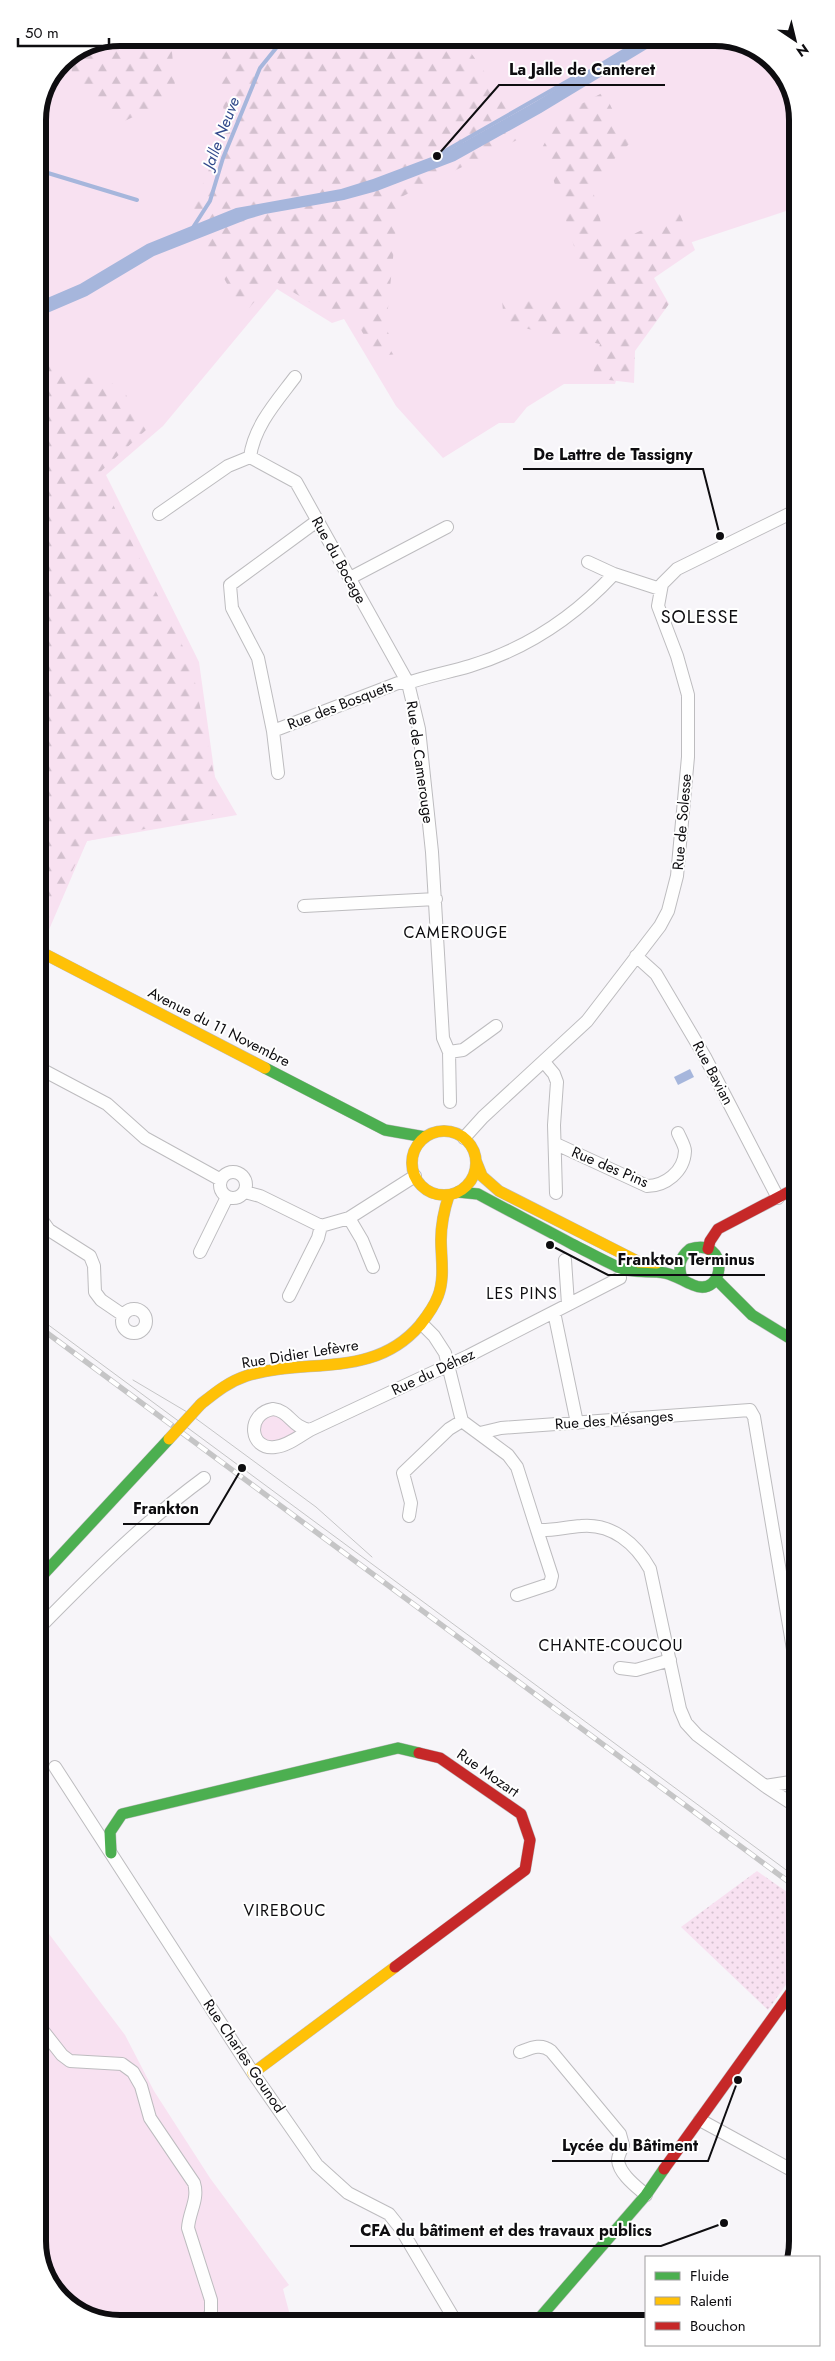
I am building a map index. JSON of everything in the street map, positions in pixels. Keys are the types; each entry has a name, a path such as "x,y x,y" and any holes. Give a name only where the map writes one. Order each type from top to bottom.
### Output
{"main road":[{"name":"Avenue du 11 Novembre","path":"46,955 385,1130 410,1136 425,1137"},
{"name":"Avenue du 11 Novembre","path":"385,1130 413,1159"},
{"path":"445,1131 455,1133 464,1138 475,1152 476,1161 482,1176 491,1186 632,1259 649,1263 661,1262 672,1260 696,1247 708,1249 718,1259 716,1279 705,1286 699,1287 687,1284 682,1279 668,1273 633,1273 621,1269 478,1194 439,1195 429,1192 420,1185 414,1176 413,1159 418,1145 425,1137 445,1131"},
{"path":"454,1194 472,1181 476,1161"},
{"name":"Rue Didier Lefèvre","path":"429,1192 441,1234"},
{"path":"708,1249 714,1233 718,1229 789,1192"},
{"name":"Rue Didier Lefèvre","path":"46,1572 201,1404 227,1384 247,1376 357,1361 382,1355 405,1341 422,1324 440,1291 444,1271 441,1234 444,1208 454,1194"},
{"path":"682,1279 679,1268 685,1252"},
{"path":"716,1279 750,1315 767,1327 789,1338"},
{"name":"Rue Mozart","path":"111,1853 108,1836 112,1826 122,1814 398,1748 440,1758 521,1814 530,1840 524,1870 253,2073"},
{"path":"543,2315 646,2195 789,1995"}],"street":[{"path":"159,514 228,466 250,457 252,443 265,418 295,377"},
{"name":"Rue du Bocage","path":"250,457 296,482 408,683"},
{"path":"588,562 614,574 660,589 669,576 677,569 789,514"},
{"name":"Rue des Bosquets","path":"278,773 273,731 258,658 232,608 230,585 317,521"},
{"path":"350,578 447,527"},
{"name":"Rue de Camerouge","path":"450,1102 448,1052 444,1038 436,899 419,729 408,683 472,665 535,640 593,597 614,574"},
{"name":"Rue de Solesse","path":"464,1138 483,1117 587,1022 660,926 668,911 674,892 679,859 688,757 688,695 680,666 658,606 660,589"},
{"name":"Rue des Bosquets","path":"273,731 398,683 408,683"},
{"path":"304,906 436,899"},
{"name":"Rue Bavian","path":"636,956 656,974 705,1057 778,1198"},
{"path":"448,1052 464,1050 496,1026"},
{"path":"544,1062 554,1074 557,1082 556,1193"},
{"path":"46,1072 107,1104 145,1138 221,1180"},
{"name":"Rue des Pins","path":"556,1144 647,1186 658,1186 670,1180 682,1162 685,1150 678,1133"},
{"path":"238,1172 247,1182 245,1192 237,1198 227,1197 221,1190 221,1180 228,1173 238,1172"},
{"path":"245,1192 260,1196 321,1226 349,1218 414,1176"},
{"path":"200,1252 227,1197"},
{"path":"349,1218 362,1240 373,1267"},
{"path":"46,1226 49,1230 90,1256 94,1266 95,1292 101,1300 123,1315"},
{"path":"288,1296 318,1238 321,1226"},
{"path":"565,1260 568,1304"},
{"name":"Rue du Déhez","path":"310,1430 448,1365 620,1278"},
{"path":"554,1312 577,1423"},
{"path":"422,1324 434,1336 445,1353 462,1420 508,1455 517,1467 552,1576 550,1584 518,1595"},
{"name":"Rue des Mésanges","path":"480,1433 501,1428 750,1410 754,1417 789,1595"},
{"path":"409,1516 411,1503 404,1473 449,1429 462,1420"},
{"path":"46,1621 106,1560 168,1505 204,1478"},
{"path":"537,1530 584,1525 605,1528 623,1538 640,1551 650,1569 680,1709 686,1723 697,1735 789,1802"},
{"path":"620,1668 636,1670 670,1660"},
{"name":"Rue Charles Gounod","path":"55,1766 253,2073 317,2165 348,2193 389,2214 401,2229 452,2315"},
{"path":"765,1786 789,1782"},
{"path":"46,2035 62,2055 70,2061 122,2064 133,2072 141,2086 150,2118 194,2184 196,2190 188,2228 211,2300 210,2315"},
{"path":"520,2052 538,2047 545,2047 551,2051 620,2134 624,2145 618,2157 620,2166 630,2181 646,2195"},
{"path":"700,2120 789,2169"}],"green space":[{"path":"120,46 719,46 752,56 773,75 779,83 786,101 789,120 789,210 650,256 615,384 564,384 527,407 514,423 499,423 443,458 396,406 344,319 332,323 277,289 163,426 106,475 199,662 215,777 237,815 87,841 46,937 46,120 52,92 59,79 79,59 92,52"},
{"path":"120,46 175,46 172,52 176,97 116,125 71,75 73,64 79,59 92,52 106,48"},
{"path":"217,46 466,46 504,100 521,138 399,198 386,328 398,354 376,356 349,309 331,315 273,280 244,314 190,218 225,125"},
{"path":"604,92 629,144 591,183 607,247 679,212 695,250 654,278 669,304 635,351 634,383 592,378 600,344 504,324 502,299 583,299 592,279 577,256 543,146 560,115"},
{"path":"46,345 64,371 121,386 146,430 98,474 191,663 222,813 87,841 46,924"},
{"path":"278,1414 297,1432 276,1444 263,1439 258,1426 264,1417"},
{"path":"757,1871 789,1893 789,1980 768,2010 681,1927"},
{"path":"46,1930 125,2035 154,2091 210,2178 289,2285 283,2289 290,2315 116,2315 92,2309 79,2302 56,2278 49,2260 46,2240"}],"water":[{"path":"628,46 652,46 541,113 455,161 377,191 344,200 265,214 248,219 154,256 87,296 46,314 46,299 80,284 147,244 236,208 341,189 373,179 450,150"},
{"path":"690,1069 694,1077 678,1085 674,1077"}],"waterway":[{"name":"Jalle Neuve","path":"192,229 210,201 223,158 260,68 278,46"},
{"path":"438,155 573,78"},
{"path":"46,172 137,200"}],"tram line":[{"path":"46,1323 789,1872"},
{"path":"133,1380 187,1412 316,1507 372,1557"}],"railway":[{"path":"46,1332 789,1882"}],"traffic: fast":[{"path":"265,1068 385,1130 425,1137"},
{"path":"458,1192 478,1194 625,1270 665,1273 693,1285 704,1287 712,1283 717,1276 719,1267 717,1258 712,1251 703,1247 690,1249 686,1252 680,1262 682,1279"},
{"path":"716,1279 752,1315 789,1338"},
{"path":"46,1572 169,1439"},
{"path":"111,1853 110,1832 122,1814 398,1748 419,1753"},
{"path":"542,2315 646,2195 664,2169"}],"traffic: slow":[{"path":"46,955 265,1068"},
{"path":"444,1131 456,1133 467,1140 474,1151 476,1163 474,1175 467,1186 456,1193 444,1195 432,1193 421,1186 414,1175 412,1163 414,1151 421,1140 432,1133 444,1131"},
{"path":"476,1161 482,1176 499,1191 639,1262 657,1263"},
{"path":"201,1404 239,1378 269,1371 360,1360 381,1354 401,1342 420,1325 438,1296 442,1275 442,1228 449,1195"},
{"path":"169,1439 201,1404"},
{"path":"253,2073 395,1967"}],"traffic: jam":[{"path":"708,1249 710,1241 718,1229 789,1192"},
{"path":"395,1967 525,1870 530,1840 521,1814 440,1758 419,1753"},
{"path":"664,2169 789,1995"}],"place":[{"name":"La Jalle de Canteret","path":"437,156"},
{"name":"De Lattre de Tassigny","path":"720,536"},
{"name":"Frankton Terminus","path":"550,1245"},
{"name":"Frankton","path":"242,1468"},
{"name":"Lycée du Bâtiment","path":"738,2080"},
{"name":"CFA du bâtiment et des travaux publics","path":"724,2223"}],"district":[{"name":"SOLESSE","path":"700,617"},
{"name":"CAMEROUGE","path":"456,932"},
{"name":"LES PINS","path":"522,1293"},
{"name":"CHANTE-COUCOU","path":"611,1645"},
{"name":"VIREBOUC","path":"285,1910"}]}
